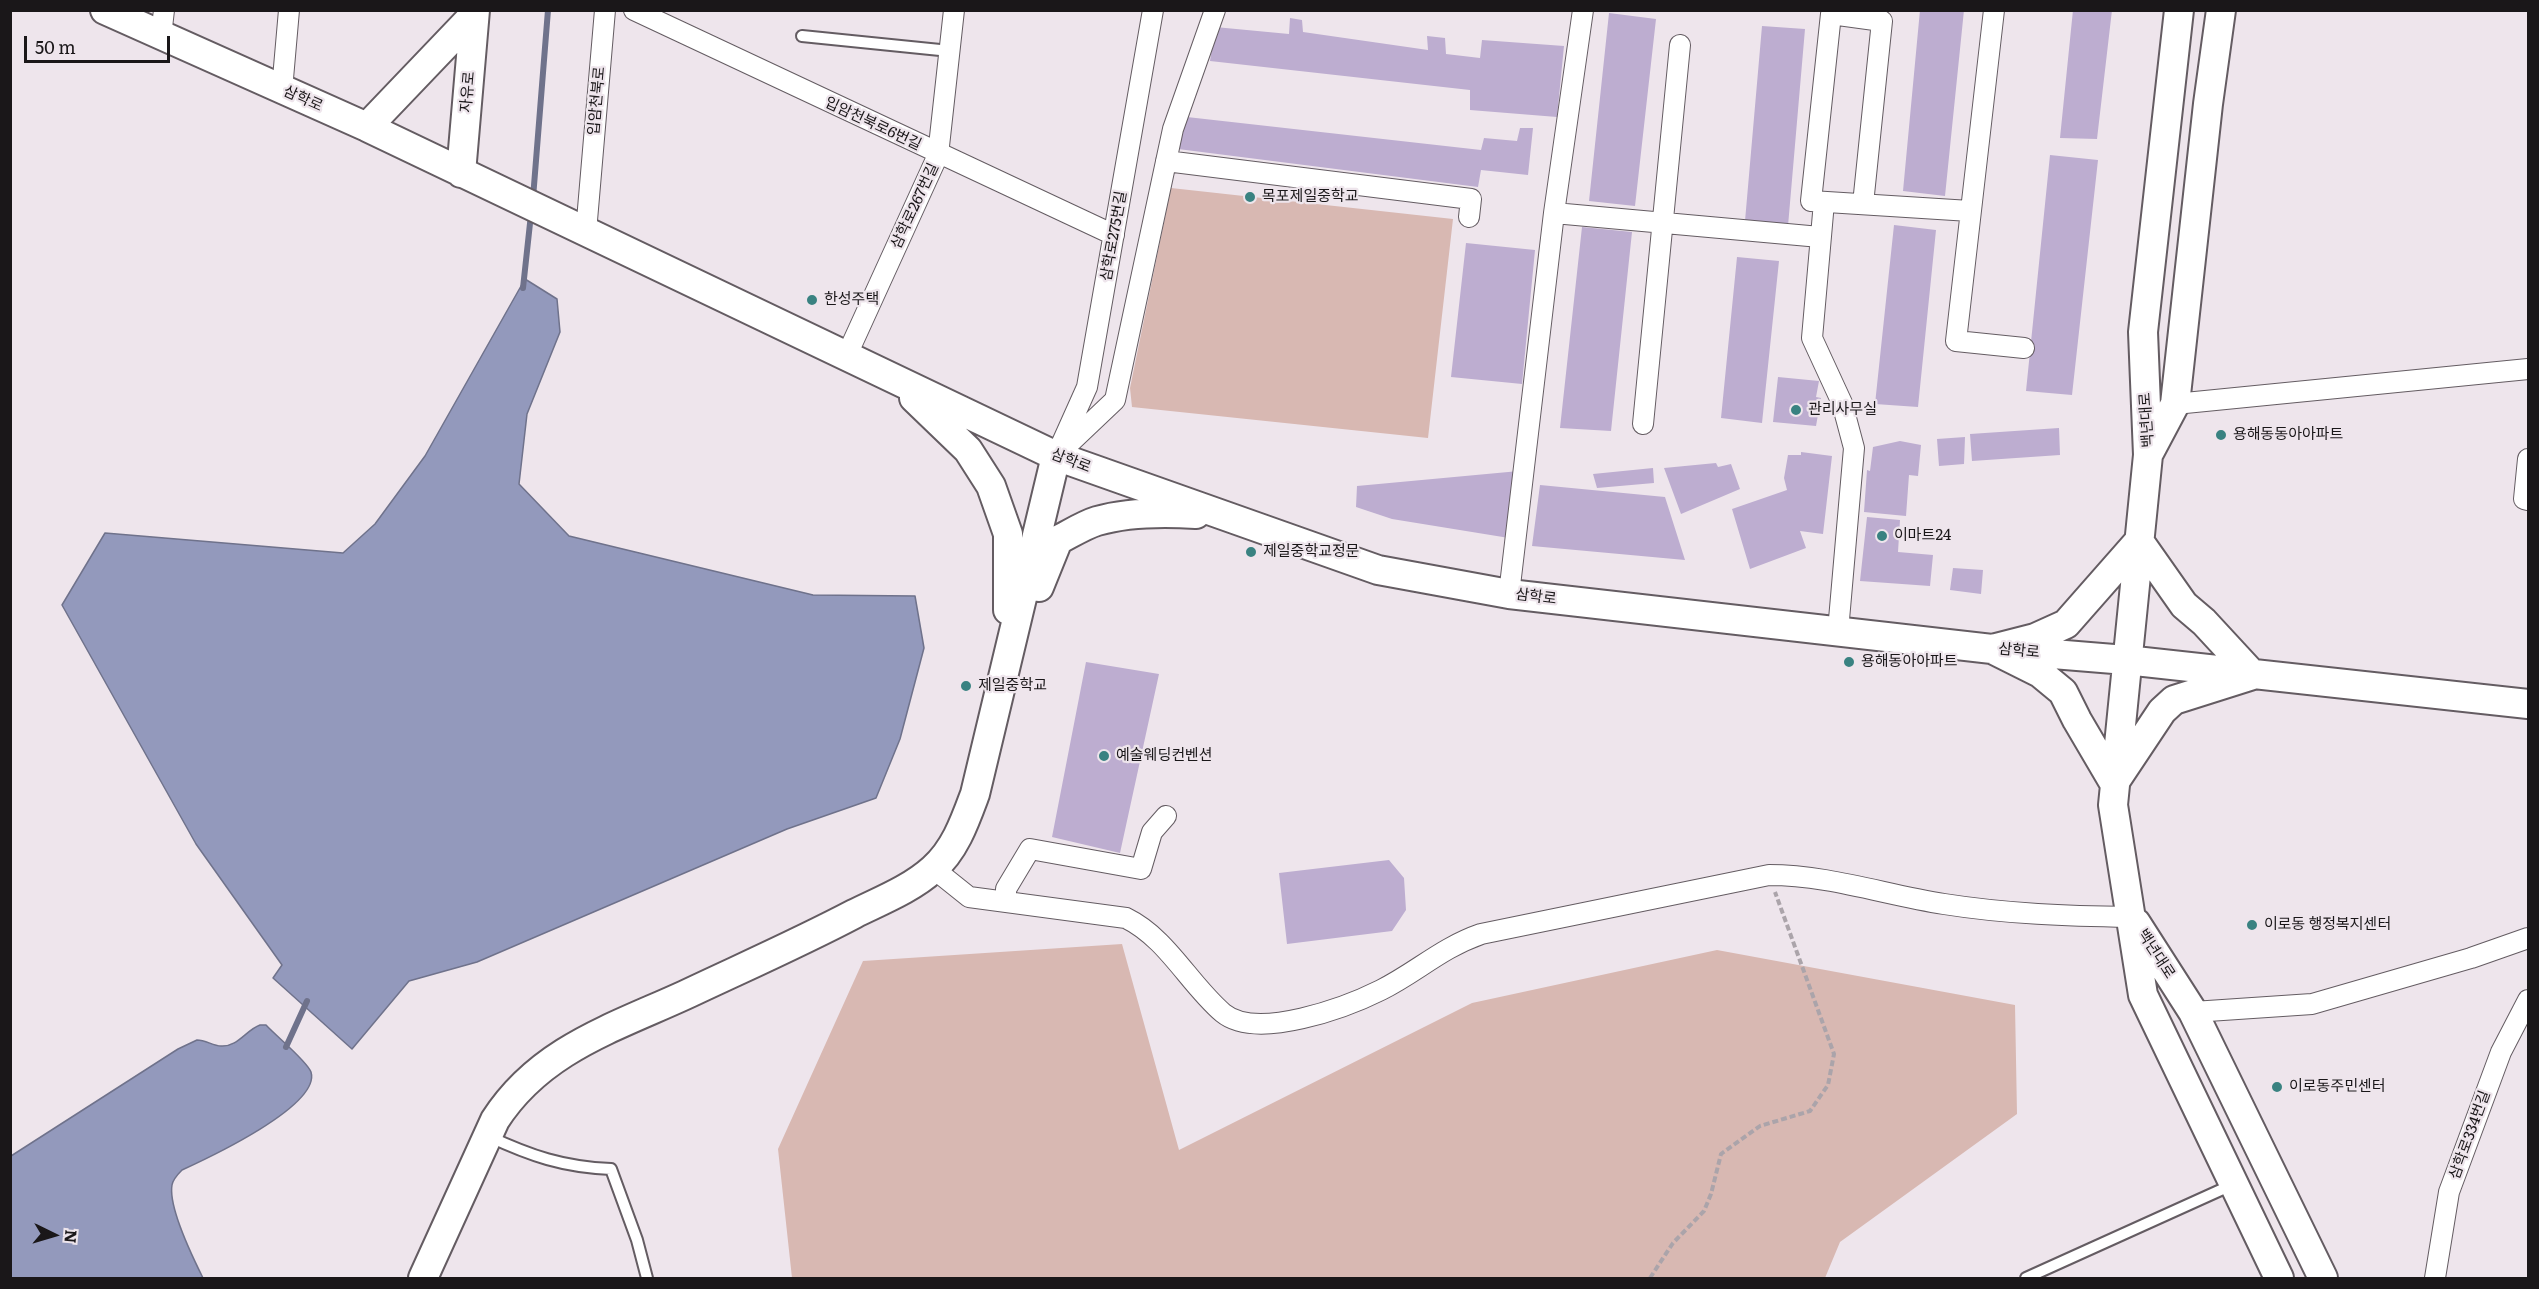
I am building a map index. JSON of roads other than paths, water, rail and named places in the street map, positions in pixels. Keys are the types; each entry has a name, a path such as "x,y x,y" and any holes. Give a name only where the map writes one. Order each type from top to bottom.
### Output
{"street":[{"name":"삼학로","path":"105,10 163,23 282,90 367,127 1056,456 1378,570 1509,594 1992,649 2126,660 2529,704"},
{"path":"282,90 289,10"},
{"name":"입암천북로","path":"596,238 589,192 605,10"},
{"name":"입암천북로6번길","path":"634,10 938,155 1114,235"},
{"name":"삼학로267번길","path":"846,357 938,155 954,10"},
{"name":"삼학로275번길","path":"1056,456 1087,387 1153,10"},
{"path":"423,1278 487,1136 518,1089 568,1049 802,941 908,887 934,869 961,832 975,795 1056,456 1115,400 1173,129 1215,10"},
{"path":"1509,594 1554,213 1583,10"},
{"path":"1994,10 1956,341 2024,348"},
{"name":"백년대로","path":"2148,455 2143,332 2179,10"},
{"name":"백년대로","path":"2148,455 2175,404 2221,10"},
{"path":"367,127 475,13"},
{"name":"자유로","path":"461,173 475,13"},
{"path":"1863,204 1882,21 1856,14 1831,14 1811,201 1970,211"},
{"path":"1643,424 1680,45"},
{"path":"1166,161 1471,198 1469,217"},
{"path":"1824,202 1812,338 1842,403 1854,448 1838,632"},
{"path":"1554,213 1820,237"},
{"path":"2175,404 2529,369"},
{"path":"897,382 968,450 991,486 1008,534 1006,663"},
{"path":"934,869 969,897 1126,918 1145,927 1225,1015 1252,1022 1272,1023 1315,1015 1382,990 1450,946 1481,934 1769,875 1803,875 1944,904 2024,915 2132,916 2113,804 2148,455"},
{"path":"2529,459 2524,499 2529,500"},
{"path":"1006,663 1058,540 1096,522 1125,516 1173,513 1227,516"},
{"path":"1992,649 2035,638 2066,624 2139,541"},
{"path":"2114,783 2162,711 2174,700 2253,675 2204,622 2184,605 2139,541"},
{"path":"1992,649 2040,673 2063,692 2114,783"},
{"path":"1006,902 1006,889 1030,849 1141,869 1152,832 1167,816"},
{"name":"백년대로","path":"2132,916 2193,1012 2323,1278"},
{"name":"백년대로","path":"2132,916 2143,995 2278,1278"},
{"path":"2193,1012 2312,1004 2471,958 2529,938"},
{"name":"삼학로334번길","path":"2434,1278 2449,1192 2501,1052 2529,1000"}],"lane":[{"path":"802,36 950,51"},
{"path":"487,1136 533,1156 559,1164 611,1169 637,1240 647,1278"},
{"path":"2026,1278 2234,1184"}],"water":[{"path":"525,279 557,299 560,332 527,414 519,484 569,536 813,595 915,596 924,648 900,739 876,798 787,829 477,962 409,981 352,1049 273,978 282,965 196,844 62,605 105,533 343,553 375,524 425,456"},
{"path":"260,1025 266,1025 304,1062 311,1072 309,1086 298,1100 281,1115 236,1143 182,1170 173,1181 172,1195 177,1219 203,1278 11,1278 11,1156 178,1049 197,1040 227,1046"}],"waterway":[{"path":"533,198 548,10"},
{"path":"523,288 531,214"},
{"path":"286,1047 307,1001"}],"place":[{"name":"목포제일중학교","path":"1250,197"},
{"name":"한성주택","path":"812,300"},
{"name":"관리사무실","path":"1796,410"},
{"name":"용해동동아아파트","path":"2221,435"},
{"name":"이마트24","path":"1882,536"},
{"name":"제일중학교정문","path":"1251,552"},
{"name":"용해동아아파트","path":"1849,662"},
{"name":"제일중학교","path":"966,686"},
{"name":"예술웨딩컨벤션","path":"1104,756"},
{"name":"이로동 행정복지센터","path":"2252,925"},
{"name":"이로동주민센터","path":"2277,1087"}]}
